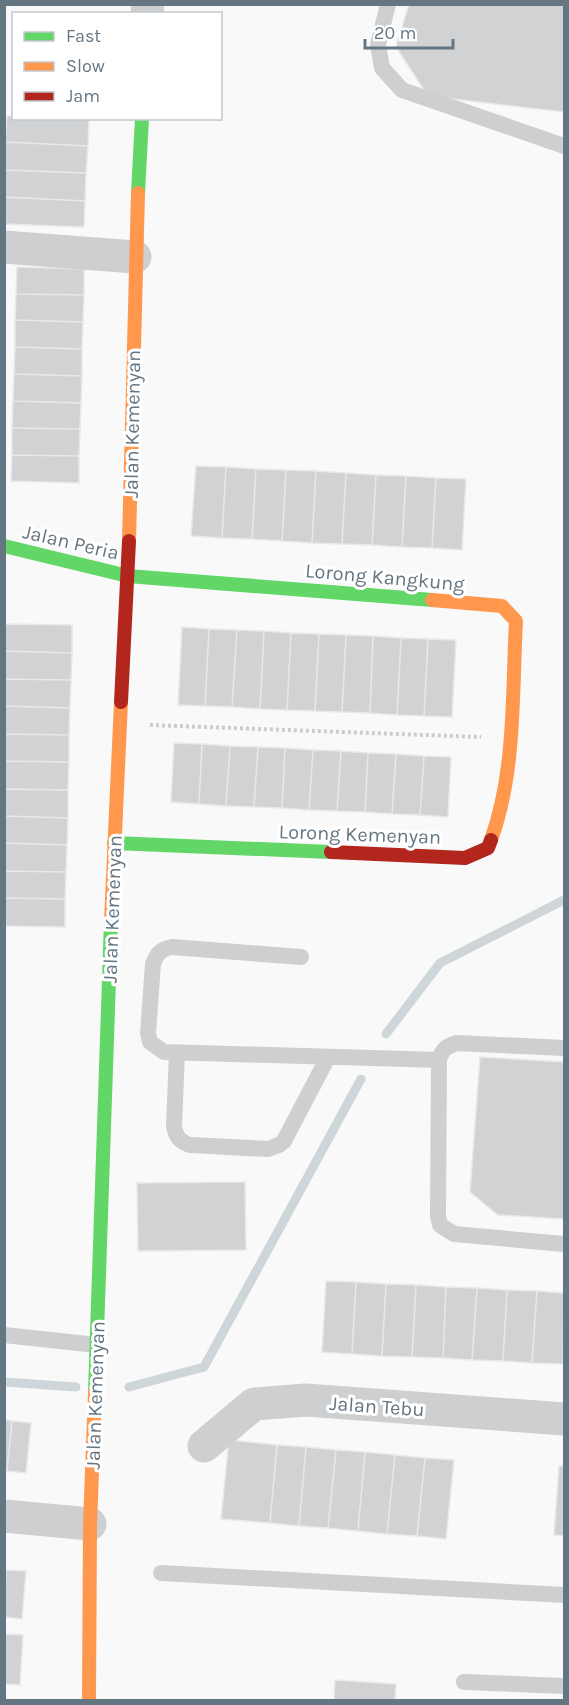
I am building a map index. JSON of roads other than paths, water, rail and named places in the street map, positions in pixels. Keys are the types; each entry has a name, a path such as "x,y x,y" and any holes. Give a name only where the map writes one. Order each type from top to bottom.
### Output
{"street":[{"name":"Jalan Kemenyan","path":"89,1701 90,1524 114,843 128,576 135,257 142,120"},
{"path":"4,247 135,257"},
{"name":"Jalan Peria","path":"4,546 128,576"},
{"name":"Lorong Kangkung","path":"128,576 502,606 516,621 509,738"},
{"name":"Lorong Kemenyan","path":"114,843 465,858 488,848 499,825 509,738"},
{"name":"Jalan Tebu","path":"204,1446 254,1404 306,1400 564,1419"},
{"path":"4,1516 90,1524"}],"lane":[{"path":"388,4 378,45 382,68 402,90 564,146"},
{"path":"301,957 172,947 163,949 156,955 153,964 148,1033 150,1042 156,1049 177,1053 439,1060"},
{"path":"564,1048 457,1043 441,1052 439,1060 440,1225 454,1234 564,1244"},
{"path":"177,1053 174,1126 176,1135 182,1142 190,1145 268,1149 279,1146 284,1141 328,1057"},
{"path":"4,1335 97,1345"},
{"path":"161,1573 564,1595"},
{"path":"464,1682 564,1686"}],"waterway":[{"path":"386,1034 440,963 564,900"},
{"path":"129,1387 204,1367 361,1079"},
{"path":"4,1382 76,1387"}]}
